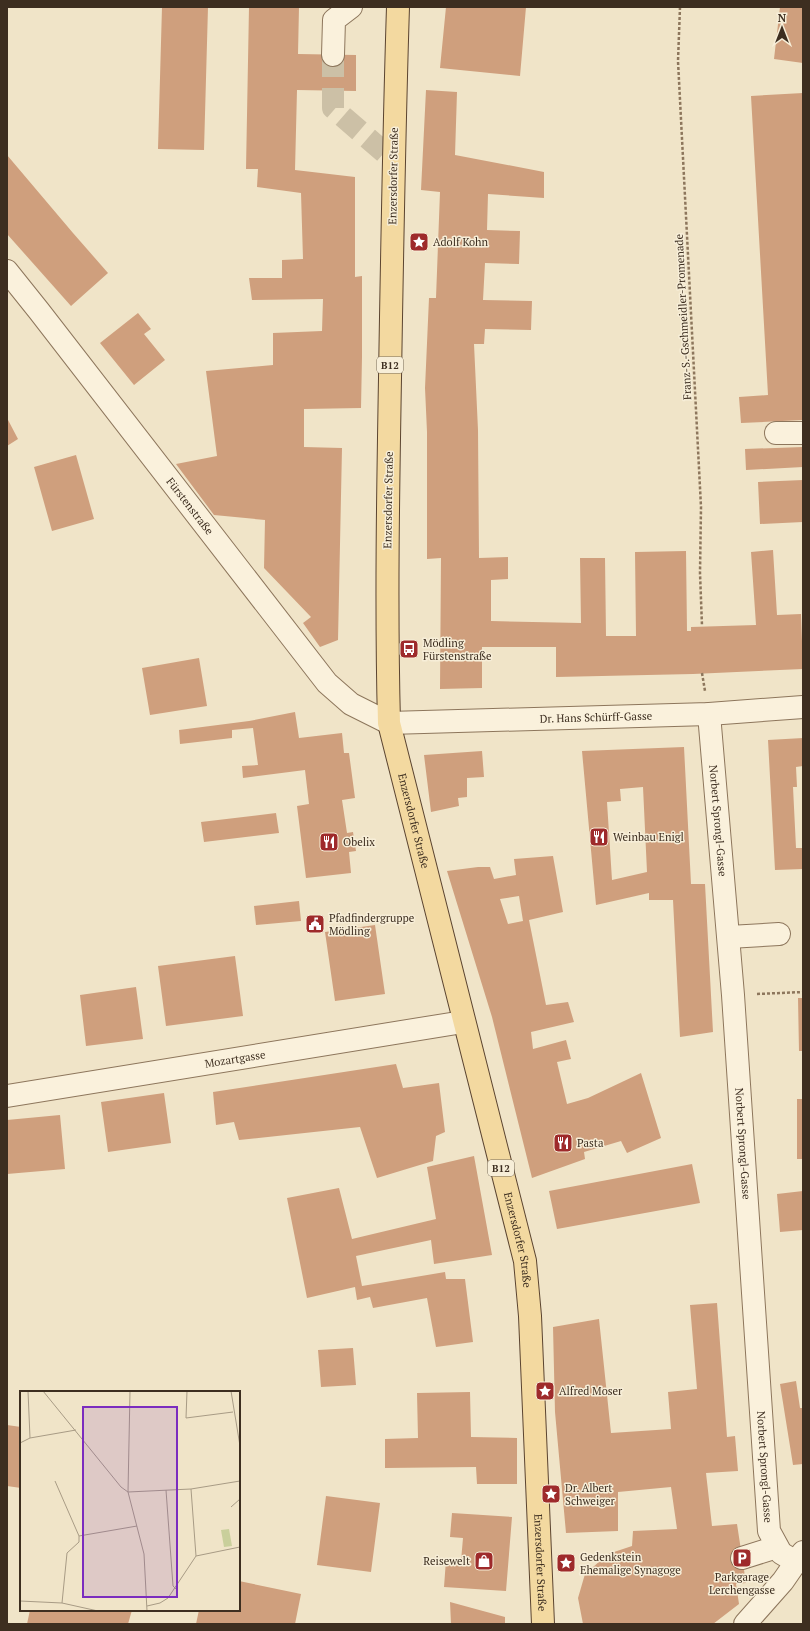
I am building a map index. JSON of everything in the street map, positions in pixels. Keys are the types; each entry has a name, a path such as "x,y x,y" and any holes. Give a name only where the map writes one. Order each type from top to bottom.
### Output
{"main road":[{"name":"Enzersdorfer Straße","path":"398,7 393,160 387,502 387,651 389,723 463,1022 525,1261 530,1324 543,1624"}],"street":[{"path":"333,55 334,20 351,7"},
{"name":"Fürstenstraße","path":"7,271 327,683 351,704 389,723"},
{"path":"776,433 803,433"},
{"name":"Dr. Hans Schürff-Gasse","path":"389,723 709,714 803,707"},
{"name":"Norbert Sprongl-Gasse","path":"709,714 729,937 769,1531 781,1552 800,1557"},
{"path":"729,937 779,934"},
{"name":"Mozartgasse","path":"7,1096 463,1022"},
{"path":"742,1558 778,1547"},
{"path":"745,1624 783,1582 800,1557"}],"path":[{"name":"Franz-S.-Gschmeidler-Promenade","path":"680,7 678,61 701,507 700,573 702,626"},
{"path":"733,995 803,992"}],"building":[{"path":"162,7 208,7 204,150 158,149"},
{"path":"249,7 299,7 298,54 356,55 356,91 297,90 295,170 355,177 355,277 362,276 361,408 304,409 304,447 342,448 338,640 320,647 303,623 311,617 264,568 265,520 214,515 176,464 217,456 206,371 273,365 273,333 322,331 323,299 252,300 249,278 282,278 282,260 303,259 301,193 257,187 258,169 246,169"},
{"path":"446,7 526,7 520,76 440,68"},
{"path":"780,7 803,7 803,63 774,59"},
{"path":"426,90 457,92 455,155 544,172 544,198 488,194 487,230 520,231 519,264 485,263 483,300 532,301 531,330 485,329 484,344 474,344 478,430 479,558 508,557 508,579 491,580 491,621 581,623 580,558 605,558 606,636 636,636 635,552 686,551 687,631 691,631 691,627 756,625 751,552 773,550 777,615 801,614 803,669 693,674 556,677 556,647 482,647 482,688 440,689 441,558 427,559 427,432 425,388 429,298 436,298 440,192 421,190"},
{"path":"803,93 803,420 741,423 739,397 768,395 751,96"},
{"path":"7,155 108,273 71,306 7,234"},
{"path":"138,313 151,329 144,334 165,360 134,385 100,343"},
{"path":"7,418 18,439 7,446"},
{"path":"803,447 803,467 746,470 745,449"},
{"path":"76,455 94,519 52,531 34,467"},
{"path":"803,480 803,522 760,524 758,482"},
{"path":"199,658 207,706 150,715 142,668"},
{"path":"295,712 299,738 342,733 344,753 349,753 355,798 342,800 347,833 353,832 356,851 349,852 351,873 306,878 297,806 309,804 305,770 243,778 242,766 258,765 253,728 232,730 232,738 180,744 179,730 249,721"},
{"path":"803,738 803,766 796,767 797,787 793,787 796,848 803,848 803,869 775,870 768,740"},
{"path":"684,747 691,884 705,884 713,1032 680,1037 673,900 649,900 649,893 596,905 582,751","holes":["643,787 647,872 612,880 607,802 621,801 620,789"]},
{"path":"482,751 484,777 467,778 467,797 458,798 459,806 431,812 424,755"},
{"path":"276,813 279,833 204,842 201,822"},
{"path":"553,856 563,912 529,920 546,1005 568,1002 574,1022 531,1032 533,1049 566,1040 571,1059 557,1062 567,1104 588,1098 641,1073 661,1138 627,1153 621,1141 584,1152 585,1159 532,1178 492,1017 447,871 490,867 494,879 516,875 514,859","holes":["519,896 523,921 508,924 500,899"]},
{"path":"299,901 301,921 256,925 254,906"},
{"path":"375,925 385,994 335,1001 325,932"},
{"path":"235,956 243,1016 166,1026 158,966"},
{"path":"136,987 143,1039 86,1046 80,995"},
{"path":"798,998 803,998 803,1051 799,1051"},
{"path":"396,1064 403,1088 439,1083 445,1132 436,1136 433,1161 377,1178 360,1127 239,1140 234,1122 216,1125 213,1092"},
{"path":"164,1093 171,1143 108,1152 101,1102"},
{"path":"797,1099 803,1099 803,1159 797,1159"},
{"path":"60,1115 65,1169 7,1174 7,1120"},
{"path":"474,1156 492,1255 434,1264 431,1240 356,1256 362,1286 445,1272 446,1279 465,1279 473,1342 436,1347 427,1298 373,1308 370,1297 357,1300 355,1287 307,1298 287,1198 339,1188 352,1239 436,1219 427,1167"},
{"path":"692,1164 700,1203 557,1229 549,1191"},
{"path":"803,1191 803,1230 780,1232 777,1194"},
{"path":"717,1303 727,1437 735,1436 738,1471 706,1473 712,1526 737,1524 746,1583 736,1584 739,1604 713,1624 583,1624 578,1598 585,1574 608,1554 632,1546 633,1531 677,1529 671,1487 618,1492 618,1531 566,1533 555,1412 553,1327 599,1319 611,1433 671,1429 668,1392 697,1389 690,1305"},
{"path":"353,1348 356,1385 321,1387 318,1350"},
{"path":"796,1381 800,1408 803,1408 803,1464 793,1465 780,1384"},
{"path":"470,1392 471,1437 517,1438 517,1484 477,1484 476,1467 385,1468 385,1439 418,1438 417,1393"},
{"path":"7,1425 20,1427 20,1488 7,1486"},
{"path":"326,1496 380,1503 371,1572 317,1565"},
{"path":"452,1513 512,1517 506,1591 444,1587 446,1560 461,1561 463,1538 450,1537"},
{"path":"240,1581 301,1594 295,1624 196,1624 199,1611 240,1611"},
{"path":"450,1602 505,1617 505,1624 451,1624"},
{"path":"30,1611 132,1611 128,1624 27,1624"}],"tunnel":[{"path":"333,55 333,108 393,160"}],"place":[{"name":"Adolf Kohn","path":"419,242"},
{"name":"Mödling Fürstenstraße","path":"409,649"},
{"name":"Weinbau Enigl","path":"599,837"},
{"name":"Obelix","path":"329,842"},
{"name":"Pfadfindergruppe Mödling","path":"315,924"},
{"name":"Pasta","path":"563,1143"},
{"name":"Alfred Moser","path":"545,1391"},
{"name":"Dr. Albert Schweiger","path":"551,1494"},
{"name":"Parkgarage Lerchengasse","path":"742,1558"},
{"name":"Reisewelt","path":"484,1561"},
{"name":"Gedenkstein Ehemalige Synagoge","path":"566,1563"}]}
